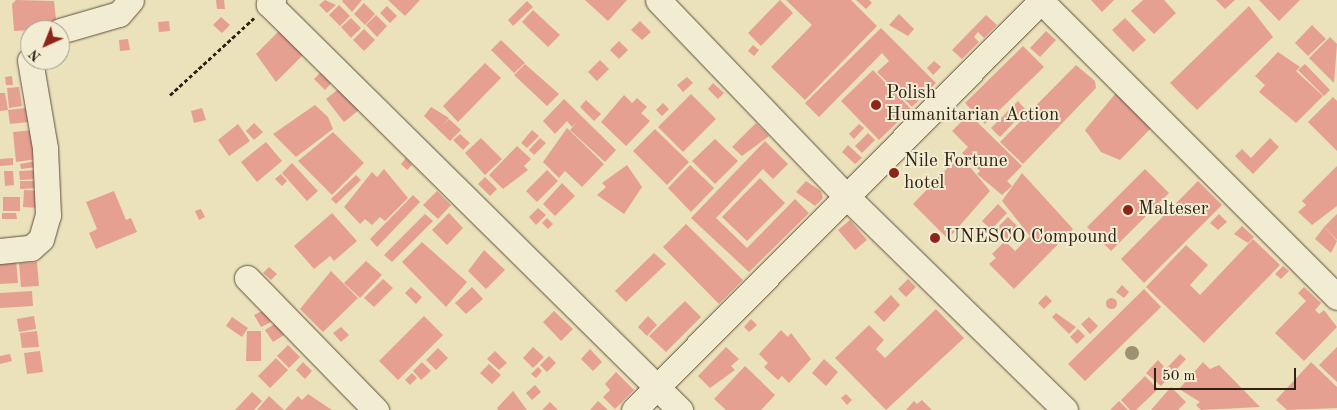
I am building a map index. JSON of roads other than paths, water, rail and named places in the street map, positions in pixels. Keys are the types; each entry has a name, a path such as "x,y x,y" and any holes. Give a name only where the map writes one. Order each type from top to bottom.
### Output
{"street":[{"path":"70,28 119,14 131,0"},
{"path":"658,0 846,196 1065,410"},
{"path":"634,410 1041,0 1337,296"},
{"path":"271,2 680,410"},
{"path":"0,250 31,248 41,239 48,215 45,148 32,70"},
{"path":"247,278 376,410"}],"place":[{"name":"Polish Humanitarian Action","path":"876,105"},
{"name":"Nile Fortune hotel","path":"894,173"},
{"name":"Malteser","path":"1128,210"},
{"name":"UNESCO Compound","path":"935,238"}]}
